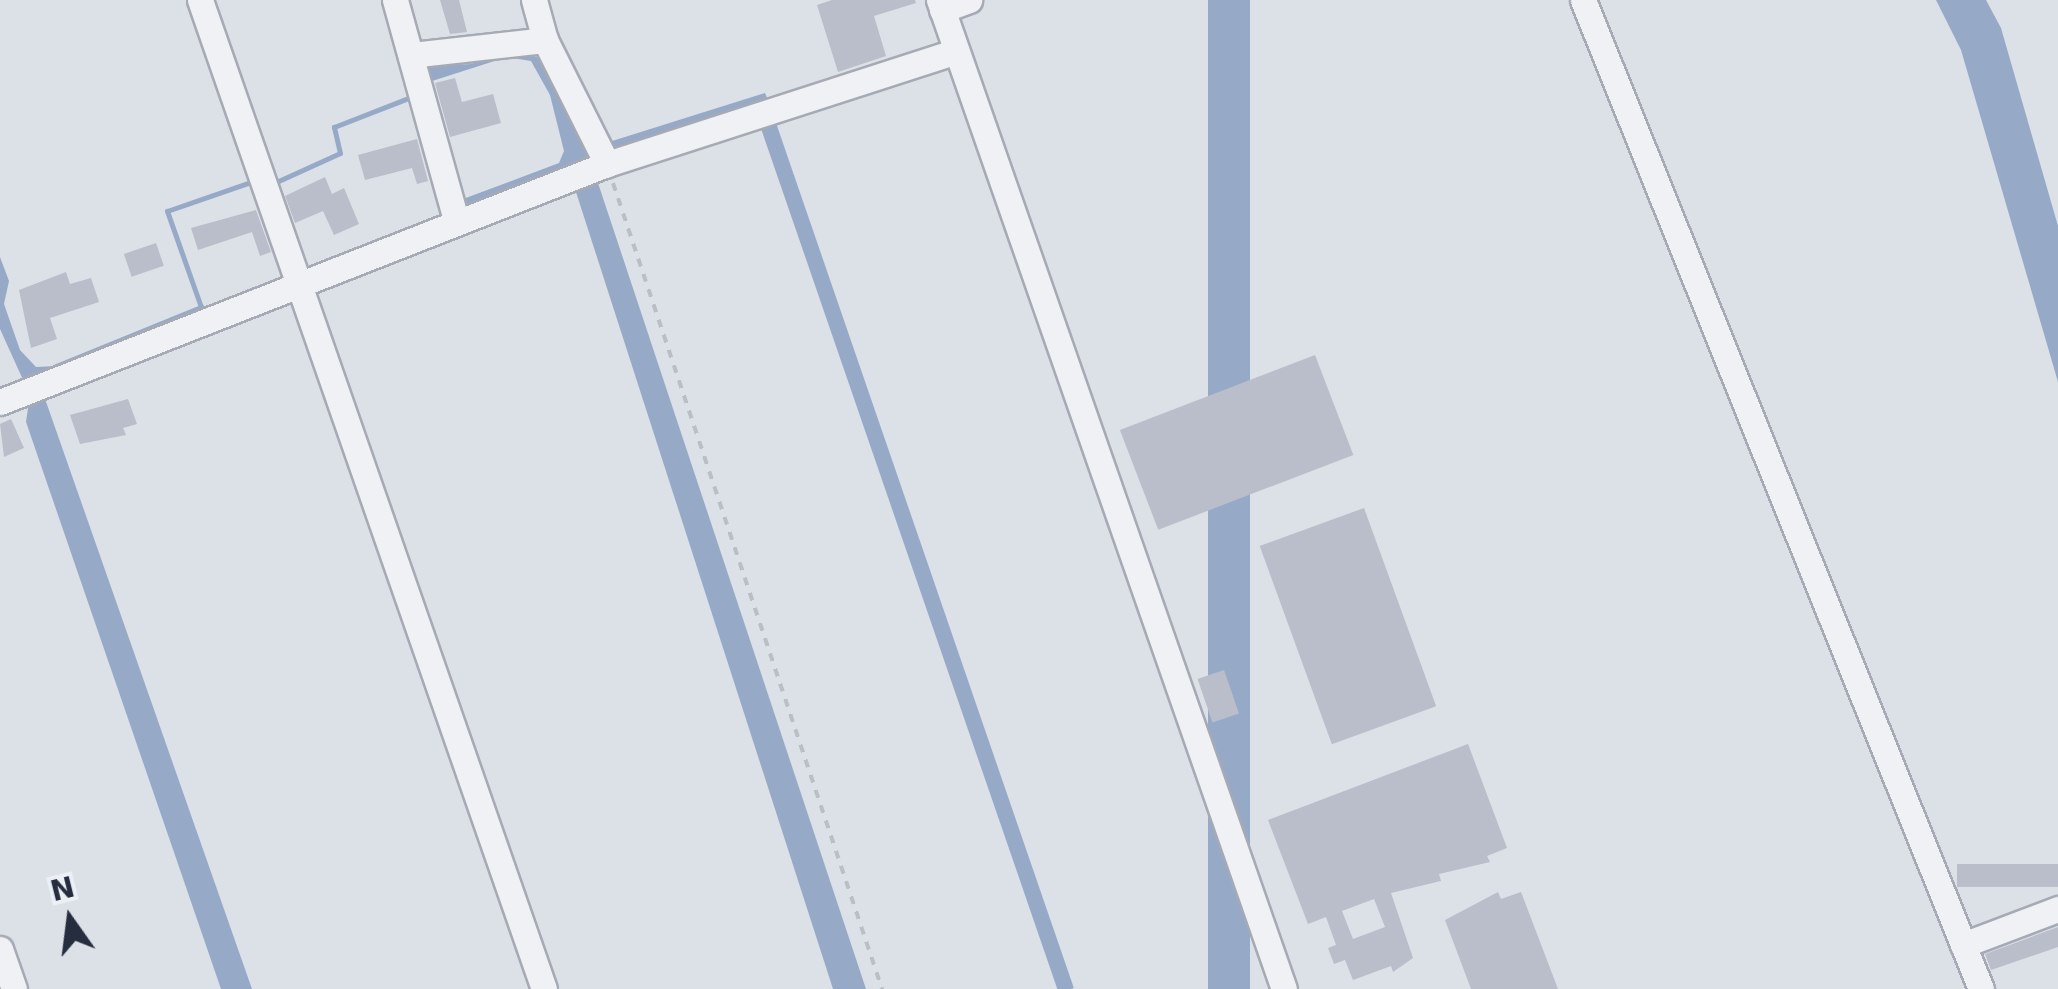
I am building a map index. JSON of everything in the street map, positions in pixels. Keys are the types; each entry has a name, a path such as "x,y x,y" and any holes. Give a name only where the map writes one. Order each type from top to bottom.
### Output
{"street":[{"path":"200,0 544,989"},
{"path":"395,0 456,220"},
{"path":"534,0 545,40 607,164"},
{"path":"970,0 940,5 1284,989"},
{"path":"1583,0 1981,989"},
{"path":"411,55 545,40"},
{"path":"0,402 607,164 956,51"},
{"path":"1963,945 2058,909"},
{"path":"0,949 14,989"}],"path":[{"path":"607,164 882,989"}],"water":[{"path":"1208,0 1250,0 1250,989 1208,989"},
{"path":"1936,0 1986,0 2001,28 2058,226 2058,382 1961,50"},
{"path":"512,50 537,57 596,156 457,208 455,202 559,163 564,151 550,95 531,61 507,57 426,83 422,57 437,66 471,64"},
{"path":"765,93 770,105 612,150 609,142"},
{"path":"775,120 1074,988 1057,989 760,125"},
{"path":"597,180 866,989 833,989 575,189"},
{"path":"0,257 9,281 4,304 20,350 36,367 56,366 47,375 24,382 0,329"},
{"path":"44,396 252,989 221,989 26,422 29,401"}],"building":[{"path":"440,0 459,0 467,32 450,34"},
{"path":"832,0 916,3 874,16 886,56 838,72 817,5"},
{"path":"455,78 462,102 493,94 501,123 450,137 435,83"},
{"path":"417,139 428,181 417,184 412,168 365,180 358,155"},
{"path":"325,177 332,194 344,188 359,224 334,235 323,211 295,223 285,196"},
{"path":"256,210 271,252 260,256 252,232 198,250 191,228"},
{"path":"156,243 164,266 132,277 124,254"},
{"path":"66,272 70,284 91,278 99,302 50,318 57,339 31,348 19,290"},
{"path":"1315,355 1353,455 1158,530 1120,430"},
{"path":"128,399 137,424 123,428 126,435 80,444 70,415"},
{"path":"11,419 24,448 4,457 0,424"},
{"path":"1364,508 1436,706 1332,744 1260,546"},
{"path":"1224,670 1239,713 1213,723 1198,679"},
{"path":"1468,744 1507,848 1487,856 1490,862 1439,874 1441,881 1391,893 1413,958 1393,972 1391,966 1353,980 1345,960 1334,964 1328,948 1336,945 1326,917 1308,924 1268,820","holes":["1374,899 1385,927 1353,939 1342,911"]},
{"path":"1957,864 2058,864 2058,887 1957,887"},
{"path":"1498,892 1501,899 1521,892 1558,989 1471,989 1445,920"},
{"path":"2058,927 2058,947 1991,970 1985,954"}],"waterway":[{"path":"274,183 340,153 334,127 411,97"},
{"path":"56,366 201,307 167,211 248,183"}]}
